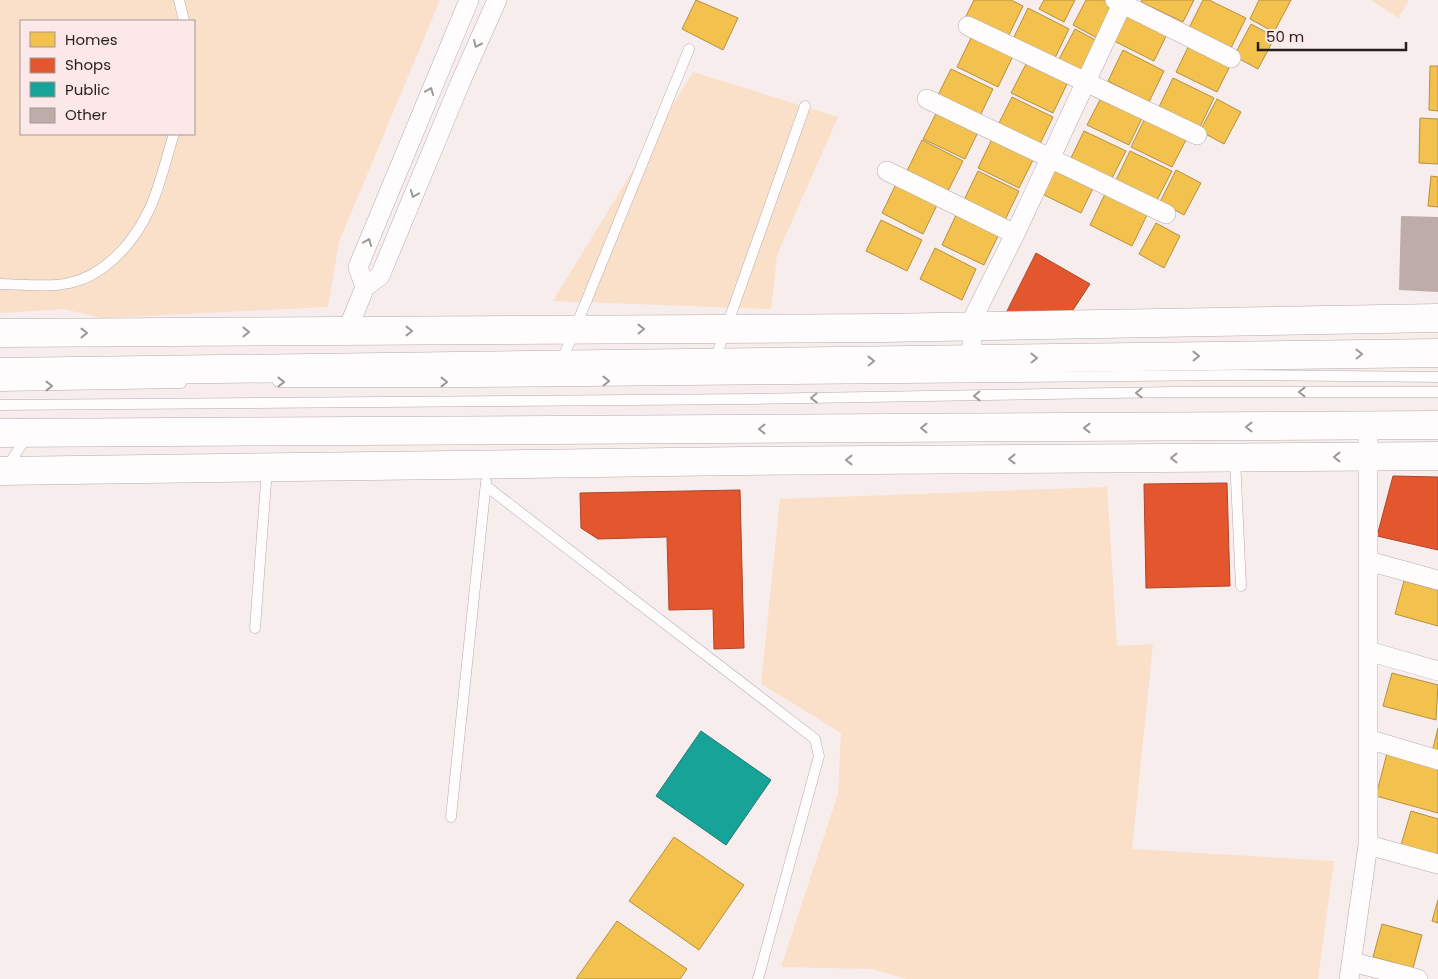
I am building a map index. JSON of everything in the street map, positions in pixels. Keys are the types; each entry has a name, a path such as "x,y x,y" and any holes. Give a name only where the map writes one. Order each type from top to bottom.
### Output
{"street":[{"path":"365,287 358,266 469,0"},
{"path":"348,331 365,287 380,276 461,81 497,0"},
{"path":"972,359 972,326 978,306 1015,234 1050,159 1120,1 1231,58"},
{"path":"968,26 1197,135"},
{"path":"927,99 1166,214"},
{"path":"888,172 1015,234"},
{"path":"0,333 972,326 1438,318"},
{"path":"0,372 1438,353"},
{"path":"1,473 267,466 488,455 1438,425"},
{"path":"1368,426 1368,845 1351,970 1418,979"},
{"path":"0,434 488,455 1235,458 1438,456"},
{"path":"1368,561 1438,580"},
{"path":"1368,651 1438,671"},
{"path":"1368,739 1438,760"},
{"path":"1368,845 1438,864"}],"lane":[{"path":"179,0 184,20"},
{"path":"560,365 689,49"},
{"path":"713,363 805,106"},
{"path":"0,284 67,284 89,278 107,264 124,248 148,214 174,135"},
{"path":"269,382 1239,375 1438,377"},
{"path":"0,386 193,383"},
{"path":"0,405 752,399 1184,392 1438,392"},
{"path":"1,473 29,434"},
{"path":"451,817 488,455"},
{"path":"488,455 815,740 819,756 758,979"},
{"path":"1235,458 1240,586"},
{"path":"255,628 267,466"}],"shaded area":[{"path":"0,0 440,0 339,242 328,307 101,318 64,309 0,313"},
{"path":"1371,0 1409,0 1398,18"},
{"path":"693,72 838,117 777,255 771,309 553,301"},
{"path":"1107,487 1117,646 1153,644 1132,849 1334,861 1318,979 907,979 872,969 781,967 838,794 841,733 761,684 780,499"}],"building: Homes":[{"path":"696,0 738,18 723,50 682,29"},
{"path":"974,0 1011,0 1023,6 1008,37 966,16"},
{"path":"1044,0 1075,0 1064,22 1039,9"},
{"path":"1086,0 1103,0 1114,6 1097,38 1073,25"},
{"path":"1142,0 1194,0 1183,22 1141,2"},
{"path":"1203,0 1209,0 1246,18 1231,48 1189,28"},
{"path":"1259,0 1291,0 1274,32 1250,19"},
{"path":"1028,8 1069,29 1054,60 1013,39"},
{"path":"1128,9 1169,30 1154,61 1112,40"},
{"path":"1251,24 1275,37 1258,69 1234,56"},
{"path":"1075,29 1099,42 1082,74 1058,61"},
{"path":"972,36 1013,56 998,87 957,67"},
{"path":"1191,41 1232,62 1217,92 1176,72"},
{"path":"1123,50 1164,71 1149,102 1108,81"},
{"path":"1027,62 1068,82 1053,113 1011,93"},
{"path":"1430,66 1438,66 1438,111 1429,110"},
{"path":"951,69 993,89 978,120 936,99"},
{"path":"1173,78 1214,98 1199,129 1158,109"},
{"path":"1103,94 1144,114 1129,145 1087,125"},
{"path":"1012,97 1053,117 1038,148 997,127"},
{"path":"1217,99 1241,112 1224,144 1200,131"},
{"path":"939,108 980,128 965,159 923,139"},
{"path":"1146,116 1188,136 1172,167 1131,147"},
{"path":"1420,118 1438,119 1438,164 1419,163"},
{"path":"1084,131 1126,151 1110,182 1069,162"},
{"path":"993,137 1034,158 1019,188 978,168"},
{"path":"922,140 963,161 948,191 907,171"},
{"path":"1130,151 1172,171 1156,202 1115,182"},
{"path":"1055,162 1096,182 1081,213 1040,193"},
{"path":"1176,170 1201,183 1184,215 1160,202"},
{"path":"978,171 1019,191 1004,222 963,202"},
{"path":"1431,176 1438,177 1438,207 1428,206"},
{"path":"897,182 938,203 923,234 882,213"},
{"path":"1105,194 1147,215 1132,246 1090,225"},
{"path":"957,213 999,234 984,265 942,245"},
{"path":"881,220 922,240 907,271 866,251"},
{"path":"1156,223 1180,236 1164,268 1139,254"},
{"path":"935,248 976,269 962,300 920,279"},
{"path":"1404,581 1438,590 1438,626 1395,614"},
{"path":"1392,673 1438,685 1436,720 1383,706"},
{"path":"1438,728 1438,758 1431,756"},
{"path":"1387,753 1438,767 1438,813 1376,796"},
{"path":"1411,811 1438,819 1438,855 1401,845"},
{"path":"674,837 744,885 699,950 629,901"},
{"path":"1438,900 1438,923 1432,921"},
{"path":"617,921 687,969 680,979 576,979"},
{"path":"1382,924 1422,935 1413,968 1373,957"}],"building: Shops":[{"path":"1036,253 1090,284 1069,316 1005,315"},
{"path":"1393,476 1438,477 1438,550 1377,536"},
{"path":"1227,483 1230,586 1146,588 1144,484"},
{"path":"740,490 744,648 714,649 713,609 669,610 667,537 598,539 581,528 580,493"}],"building: Public":[{"path":"701,731 771,780 726,845 656,796"}],"building: Other":[{"path":"1401,216 1438,217 1438,292 1399,290"}]}
